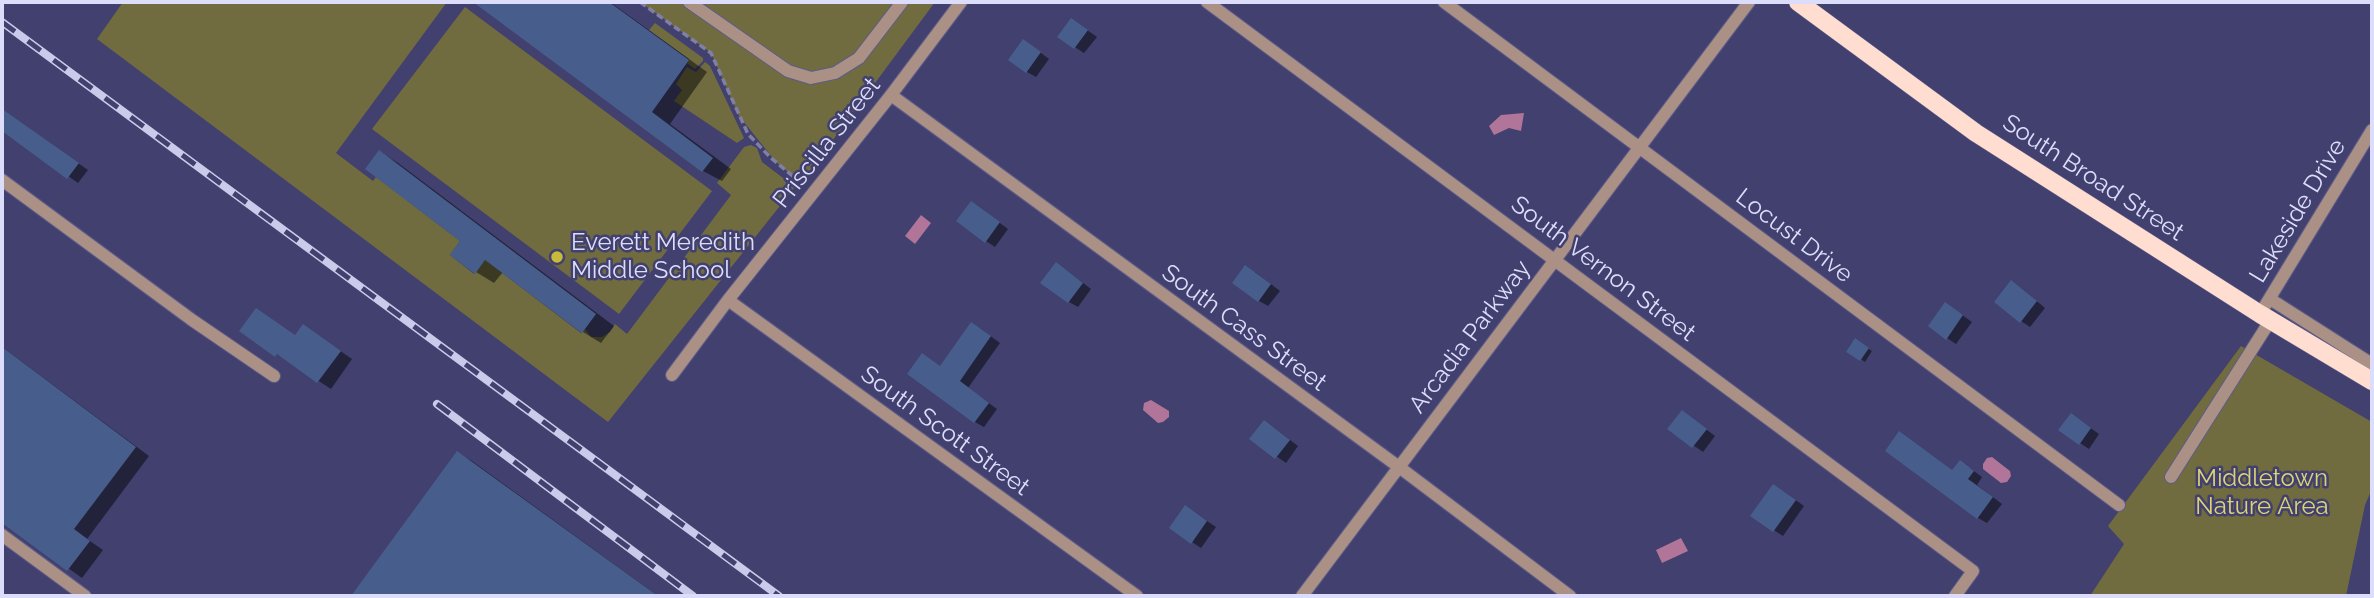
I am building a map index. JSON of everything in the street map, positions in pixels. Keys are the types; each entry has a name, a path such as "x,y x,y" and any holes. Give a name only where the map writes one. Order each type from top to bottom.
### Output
{"main road":[{"name":"South Broad Street","path":"1798,2 1976,133 2267,312 2372,381"}],"street":[{"path":"689,2 788,71 811,78 835,73 859,58 902,2"},
{"name":"Priscilla Street","path":"672,375 961,2"},
{"name":"South Vernon Street","path":"1208,2 1973,571 1955,596"},
{"name":"Locust Drive","path":"1444,2 2119,505"},
{"name":"Arcadia Parkway","path":"1301,596 1749,2"},
{"name":"South Cass Street","path":"891,95 1399,467 1570,596"},
{"name":"Lakeside Drive","path":"2171,477 2372,130"},
{"path":"2,180 192,320 274,376"},
{"name":"South Scott Street","path":"728,300 1137,596"},
{"path":"2267,312 2372,364"},
{"path":"2,535 85,596"}],"path":[{"path":"640,2 711,53 748,134 770,157 814,193"}],"green space":[{"path":"123,2 447,2 336,153 373,181 376,177 460,241 450,255 474,274 485,260 581,333 585,329 591,337 602,337 610,332 615,324 627,334 731,195 717,183 744,147 751,145 757,148 762,162 795,187 608,422 97,39"},
{"path":"640,2 935,2 801,183 776,162 739,116 711,53"},
{"path":"465,7 712,191 619,314 372,129"},
{"path":"655,23 703,58 703,61 695,69 687,63 689,59 649,30"},
{"path":"705,62 710,66 744,138 737,143 674,101 682,90 676,84 687,67 696,72"},
{"name":"Middletown Nature Area","path":"2241,346 2372,422 2372,489 2365,505 2346,596 2090,596 2124,544 2108,526"}],"shaded area":[{"path":"1524,113 1521,131 1509,128 1494,135 1489,126 1501,115"},
{"path":"921,215 931,223 915,244 905,236"},
{"path":"1151,400 1169,411 1169,417 1163,422 1158,423 1143,410 1144,403"},
{"path":"1992,457 2010,471 2011,476 2007,482 2001,483 1983,469 1987,458"},
{"path":"1681,538 1688,551 1662,563 1656,550"}],"building":[{"path":"473,2 609,2 689,60 652,112 713,158 702,172"},
{"path":"1071,18 1088,30 1074,49 1057,37"},
{"path":"1023,39 1041,52 1026,73 1008,60"},
{"path":"2,109 79,163 67,179 2,131"},
{"path":"379,150 596,314 582,333 485,260 475,274 450,255 460,241 365,169"},
{"path":"971,201 1000,222 985,243 956,221"},
{"path":"1056,262 1083,283 1068,303 1040,283"},
{"path":"1245,265 1271,284 1258,302 1232,283"},
{"path":"2011,280 2037,301 2020,323 1994,302"},
{"path":"1945,302 1963,315 1946,340 1928,326"},
{"path":"256,308 295,335 303,324 341,351 317,383 239,331"},
{"path":"971,322 991,336 960,381 989,403 974,423 907,374 922,353 940,366"},
{"path":"1855,338 1869,348 1860,361 1846,352"},
{"path":"2,347 136,447 74,529 90,541 67,571 2,523"},
{"path":"1682,410 1707,429 1692,448 1667,429"},
{"path":"2071,413 2091,428 2079,445 2058,430"},
{"path":"1264,420 1290,440 1275,459 1249,439"},
{"path":"1899,431 1952,470 1960,460 1974,471 1968,479 1993,497 1977,519 1885,451"},
{"path":"457,451 658,596 351,596"},
{"path":"1773,484 1796,500 1773,532 1750,516"},
{"path":"1185,505 1207,521 1191,544 1169,528"}],"railway":[{"path":"2,22 779,596"},
{"path":"437,404 693,596"}],"place":[{"name":"Everett Meredith Middle School","path":"557,257"}]}
